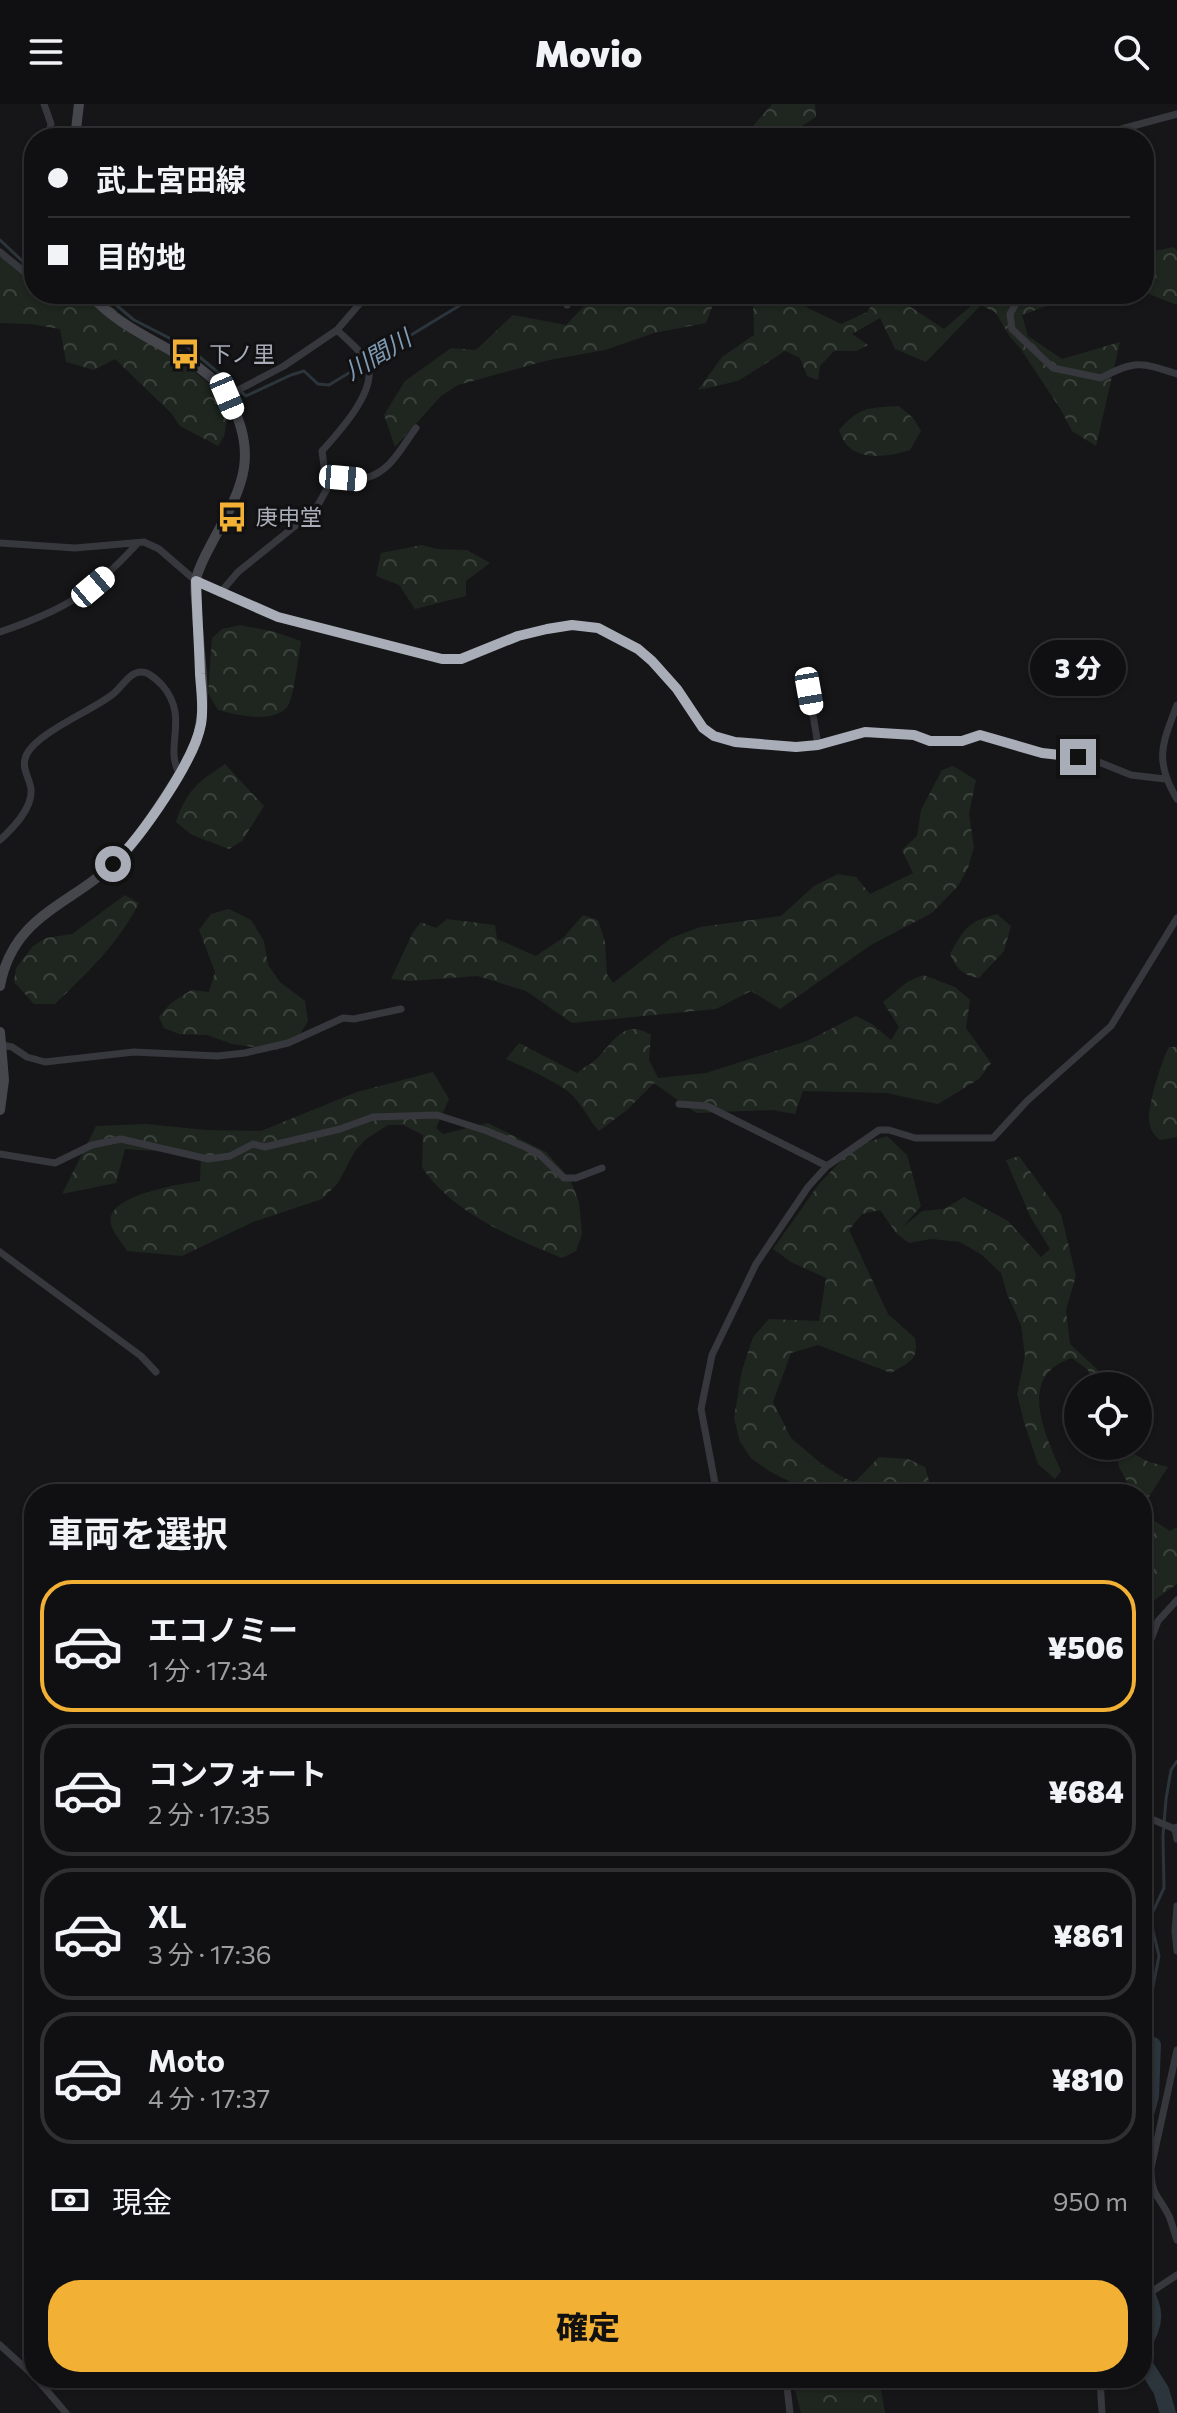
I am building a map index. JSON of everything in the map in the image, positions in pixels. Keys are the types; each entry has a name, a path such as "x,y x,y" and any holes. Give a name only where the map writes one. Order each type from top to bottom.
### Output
{"main road":[{"path":"76,128 79,104"},
{"path":"0,986 8,958 25,931 124,853 193,748 201,722 196,581 203,560 237,498 245,471 241,426 227,396 204,373 130,329 98,304"},
{"path":"0,1032 4,1080 0,1110"}],"street":[{"path":"44,104 50,128"},
{"path":"1125,128 1177,114"},
{"path":"0,252 24,272"},
{"path":"227,396 284,366 337,330 359,304"},
{"path":"1016,304 1010,314 1012,329 1053,368 1101,378 1127,364 1154,366 1177,374"},
{"path":"220,593 273,541 315,510 327,489 322,451 368,388 369,366 337,330"},
{"path":"326,482 343,478 363,480 393,464 416,428"},
{"path":"0,543 75,548 144,542 159,549 196,581 278,617 442,659 461,659 518,636 547,629 572,625 598,628 638,649 652,661 677,689 703,728 714,736 735,742 779,747 818,745 865,732 914,735 930,741 962,741 980,735 1042,753 1094,760 1131,775 1165,779"},
{"path":"0,632 45,617 71,603 112,571 137,544"},
{"path":"0,840 29,805 31,790 25,757 33,746 112,695 133,674 150,674 163,685 172,701 178,719 174,763 179,773"},
{"path":"809,691 818,745"},
{"path":"1177,705 1161,756 1165,779 1177,799"},
{"path":"715,1484 701,1409 712,1355 756,1264 827,1166 879,1130 915,1138 993,1138 1046,1083 1111,1026 1177,918"},
{"path":"2,1045 45,1062 134,1052 217,1056 288,1043 343,1018 354,1019 401,1009"},
{"path":"679,1104 707,1106 827,1166"},
{"path":"0,1154 55,1163 92,1145 115,1139 208,1159 230,1156 253,1144 265,1147 340,1129 373,1117 437,1115 523,1146 539,1154 564,1178 576,1178 602,1168"},
{"path":"0,1252 141,1356 156,1372"},
{"path":"1152,1637 1158,1621 1177,1600"},
{"path":"1152,1820 1176,1832"},
{"path":"1177,1906 1177,1951"},
{"path":"1152,2163 1177,2050"},
{"path":"1152,2188 1168,2214 1177,2240"},
{"path":"1152,2291 1177,2275"},
{"path":"0,2345 24,2367"},
{"path":"44,2388 66,2413"},
{"path":"787,2388 790,2413"},
{"path":"1101,2388 1102,2413"}],"green space":[{"path":"772,104 815,104 816,117 799,128 751,128"},
{"path":"1174,247 1177,251 1177,305 1154,296 1154,251"},
{"path":"0,250 24,266 24,304 108,304 211,385 228,416 224,436 218,446 180,426 171,413 115,359 94,370 66,362 60,329 0,323"},
{"path":"586,304 711,304 712,307 706,323 654,333 605,350 549,360 458,385 441,396 395,447 384,415 405,381 451,348 476,350 513,315 566,325"},
{"path":"753,304 800,304 841,324 867,312 873,304 906,304 944,329 973,304 1052,304 1022,315 1028,336 1062,359 1120,342 1096,446 1072,431 996,313 981,305 926,362 895,349 880,318 852,334 868,345 856,351 834,351 820,366 818,380 807,376 800,358 785,351 738,381 698,390 722,357 754,335"},
{"path":"899,406 913,418 921,431 910,450 890,455 868,455 850,448 844,441 839,430 859,412"},
{"path":"422,545 467,550 490,563 466,581 466,596 415,609 399,585 376,576 381,553"},
{"path":"240,625 301,641 291,699 276,714 256,717 218,710 208,693 212,638 222,629"},
{"path":"225,764 264,806 242,841 229,849 192,835 176,822 194,788"},
{"path":"953,766 976,780 969,814 974,847 968,868 958,886 932,913 871,945 780,1009 751,991 716,1009 572,1023 526,991 477,976 410,981 391,979 413,932 421,922 436,928 447,919 495,925 497,939 536,956 564,937 583,915 598,920 605,942 607,974 613,983 671,938 700,927 781,916 814,886 838,874 856,877 870,894 913,873 902,850 917,836 921,810 942,770"},
{"path":"125,895 139,903 112,945 55,1004 34,1004 14,982 16,968 33,946 46,938 72,934"},
{"path":"229,909 251,920 264,941 268,965 280,982 305,1001 308,1021 297,1039 277,1050 232,1044 207,1035 179,1034 164,1028 159,1017 170,1004 191,990 209,992 215,972 199,930 211,914"},
{"path":"997,914 1011,926 1004,951 979,978 964,973 950,954 968,927"},
{"path":"923,975 955,987 970,1000 966,1028 991,1063 979,1079 938,1104 886,1093 803,1091 795,1114 772,1110 696,1113 654,1083 628,1109 599,1131 567,1091 506,1059 519,1043 577,1073 593,1062 618,1035 632,1029 641,1030 651,1035 649,1060 658,1078 706,1073 807,1041 856,1016 872,1024 891,1040 899,1027 883,1002 907,982"},
{"path":"1169,1047 1177,1047 1177,1137 1160,1140 1151,1128 1150,1111 1156,1082"},
{"path":"433,1072 449,1099 436,1128 443,1134 488,1123 546,1152 570,1179 579,1202 582,1234 576,1251 562,1258 484,1222 466,1210 434,1183 422,1167 423,1135 403,1125 388,1125 366,1139 355,1151 338,1183 322,1199 253,1222 182,1256 127,1251 112,1227 112,1214 131,1198 200,1181 201,1154 125,1149 116,1183 62,1194 96,1126 146,1124 261,1131 357,1092"},
{"path":"887,1136 907,1155 921,1206 903,1227 922,1211 944,1209 964,1197 1008,1221 1041,1257 1050,1249 1030,1216 1006,1160 1019,1156 1061,1214 1076,1276 1066,1310 1070,1344 1100,1372 1089,1372 1072,1358 1055,1366 1045,1377 1040,1391 1040,1407 1048,1440 1061,1471 1055,1479 1038,1464 1024,1422 1017,1394 1025,1356 1021,1325 1001,1273 982,1255 960,1242 931,1239 909,1243 897,1234 880,1210 862,1214 849,1230 888,1314 915,1338 914,1356 891,1373 818,1345 791,1353 773,1402 791,1438 844,1478 855,1482 879,1457 908,1459 925,1467 930,1484 794,1484 751,1458 740,1442 734,1418 742,1370 753,1337 769,1319 819,1321 826,1278 791,1262 773,1249 819,1184 855,1146"},
{"path":"1118,1460 1145,1460 1168,1467 1152,1492 1152,1484 1128,1484"},
{"path":"1152,1516 1153,1520 1170,1531 1177,1527 1177,1584 1152,1602"},
{"path":"795,2388 881,2388 885,2413 801,2413"}],"waterway":[{"name":"川間川","path":"0,240 24,263"},
{"name":"川間川","path":"115,304 134,320 189,348 246,396 304,371 318,384 329,385 462,304"},
{"path":"1152,1914 1164,1888 1166,1799 1171,1770 1177,1761"},
{"path":"1152,1926 1159,1956 1152,1992"},
{"path":"1152,2040 1153,2045"},
{"path":"1152,2070 1153,2045"},
{"path":"1152,2307 1152,2325"},
{"path":"1152,2376 1161,2390 1168,2413"}],"place":[{"name":"下ノ里","path":"185,354"},
{"name":"庚申堂","path":"232,517"}],"route":[{"path":"113,864 130,846 179,773 198,736 202,704 196,581 278,617 442,659 461,659 518,636 547,629 572,625 598,628 638,649 652,661 677,689 703,728 714,736 735,742 796,747 818,745 865,732 914,735 930,741 962,741 980,735 1042,753 1078,757"}]}
